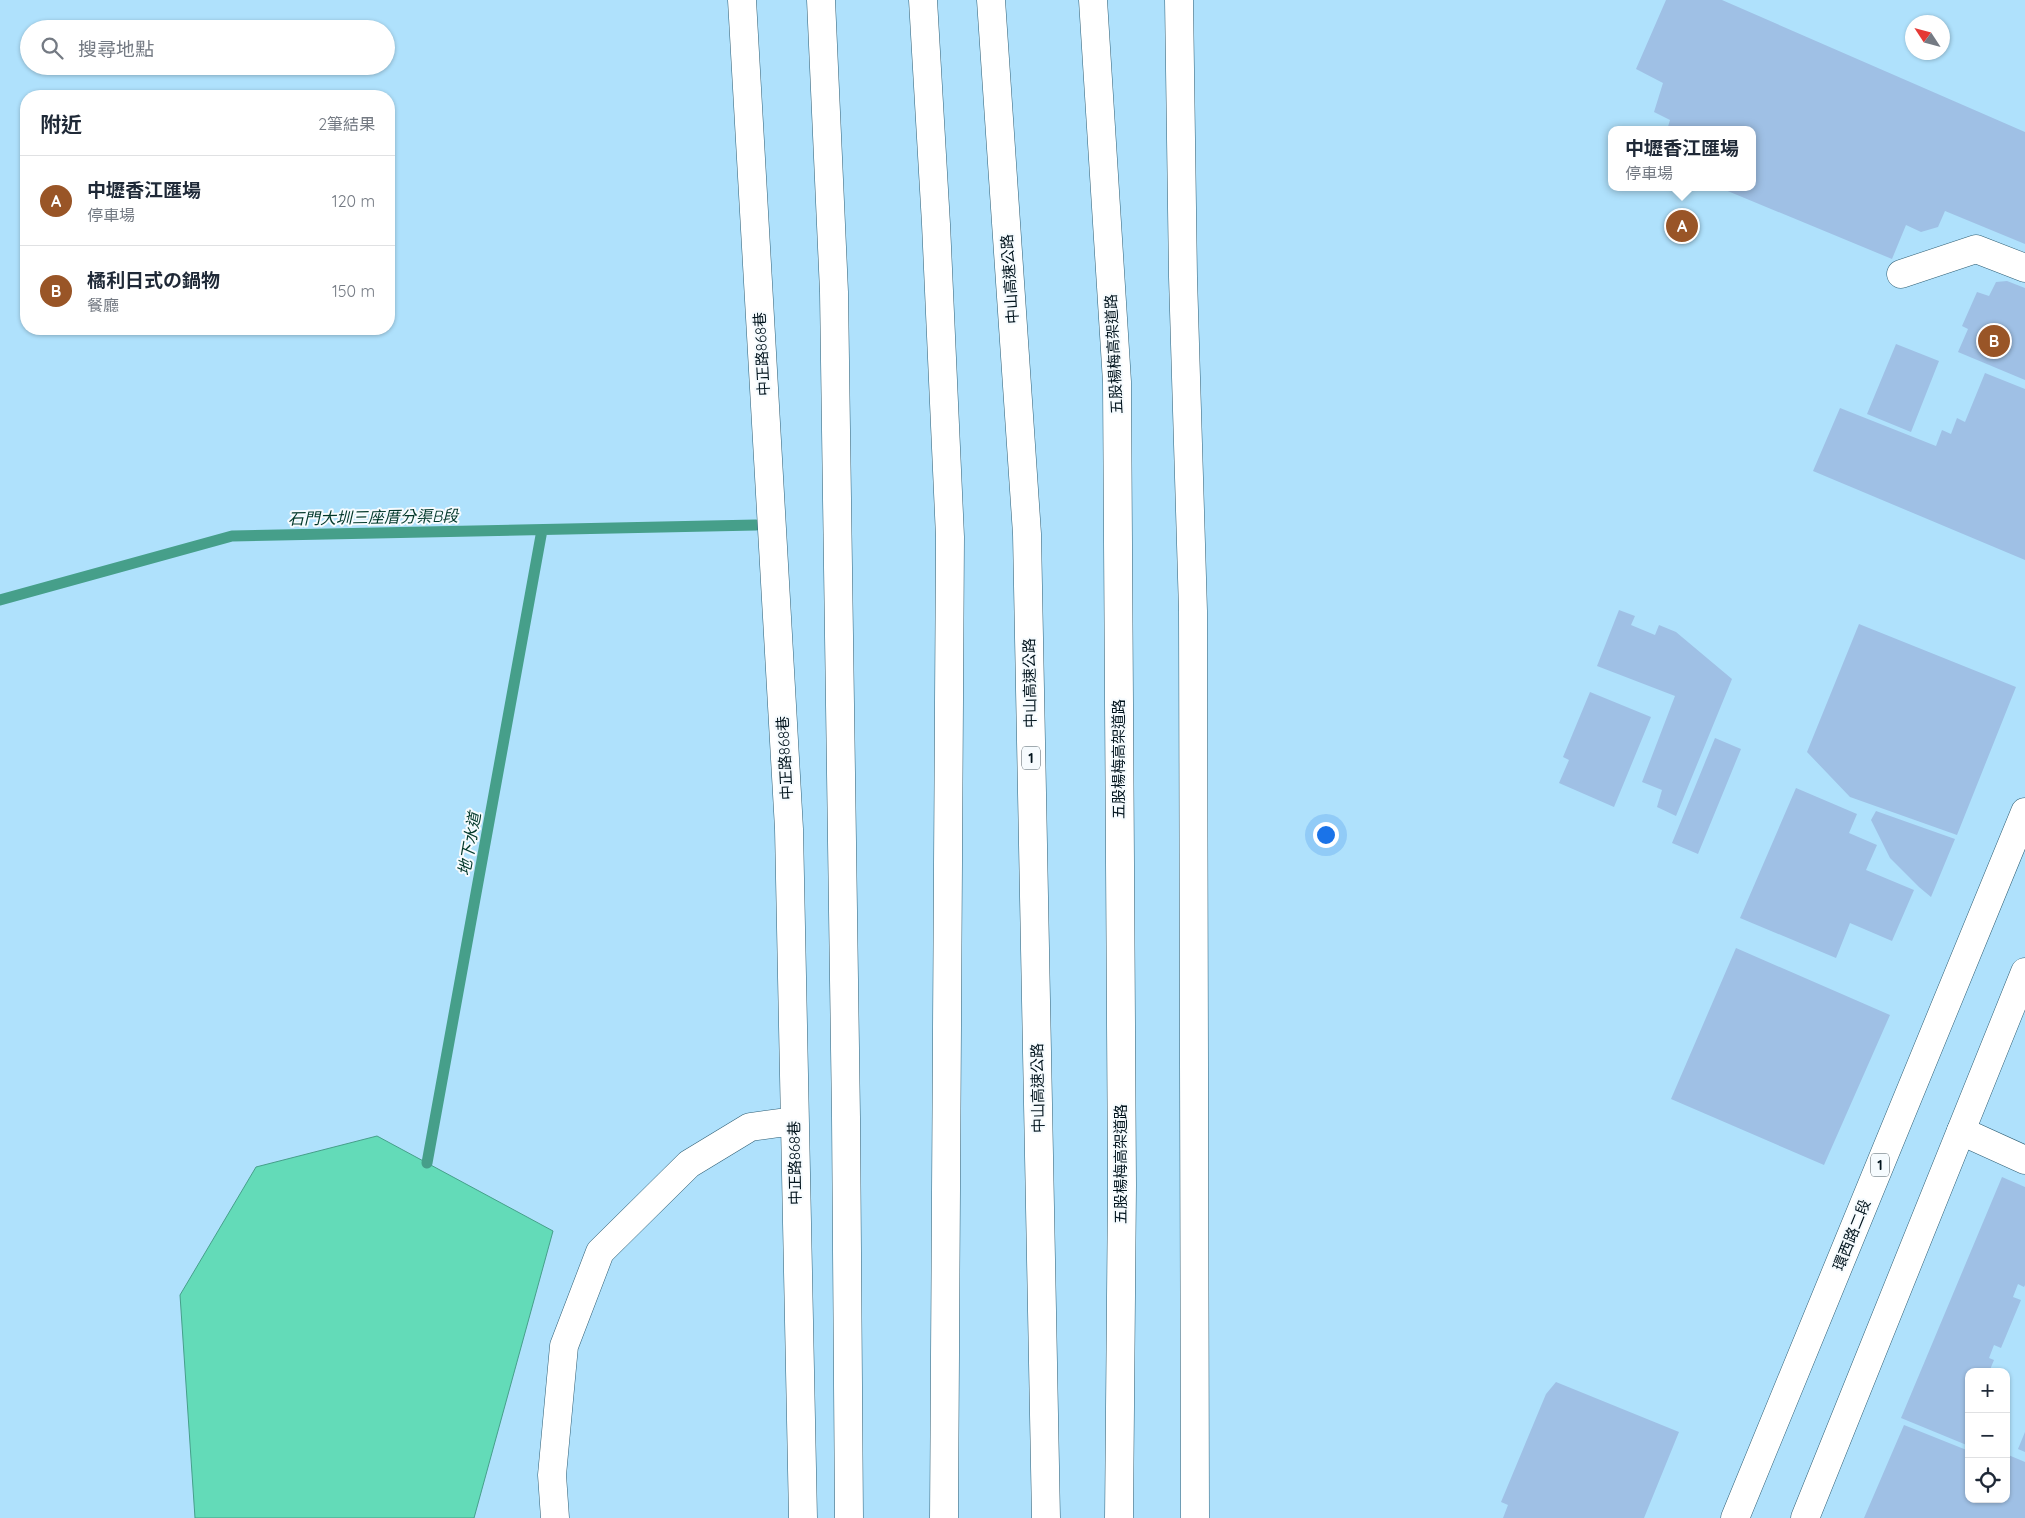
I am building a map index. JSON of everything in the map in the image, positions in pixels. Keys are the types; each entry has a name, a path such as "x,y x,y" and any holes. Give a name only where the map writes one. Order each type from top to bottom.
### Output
{"main road":[{"name":"中正路868巷","path":"742,0 789,829 803,1518"},
{"path":"821,0 834,292 846,1127 849,1518"},
{"path":"923,0 937,244 950,537 944,1518"},
{"name":"中山高速公路","path":"991,0 1027,534 1046,1518"},
{"name":"五股楊梅高架道路","path":"1093,0 1117,382 1122,1175 1119,1518"},
{"path":"1179,0 1183,277 1194,610 1195,1518"},
{"path":"1901,274 1976,249 2025,268"},
{"name":"環西路二段","path":"1735,1518 2025,812"},
{"path":"1805,1518 2025,972"},
{"path":"555,1518 552,1475 564,1346 600,1252 688,1164 750,1127 794,1121"},
{"path":"1960,1131 2025,1160"}],"shaded area":[{"path":"377,1136 553,1231 474,1518 195,1518 180,1295 256,1167"}],"building":[{"path":"1666,0 1722,0 2025,132 2025,244 1945,211 1938,227 1921,232 1906,225 1892,259 1728,191 1756,191 1756,126 1668,126 1670,120 1654,112 1663,83 1636,69"},
{"path":"2007,281 2025,288 2025,380 1958,352 1968,329 1962,326 1977,292 1989,296 1996,282"},
{"path":"1896,344 1939,361 1911,432 1867,414"},
{"path":"1985,373 2025,389 2025,560 1813,471 1840,408 1936,446 1942,430 1951,434 1957,418 1965,422"},
{"path":"1619,610 1635,616 1631,625 1655,635 1659,625 1676,632 1732,679 1676,816 1657,807 1662,790 1642,782 1675,696 1597,666"},
{"path":"1859,624 2016,687 1957,835 1850,797 1807,752"},
{"path":"1590,692 1651,717 1614,807 1559,783 1569,760 1563,757"},
{"path":"1715,738 1741,749 1698,854 1672,843"},
{"path":"1796,788 1857,814 1849,833 1877,845 1866,870 1914,890 1892,941 1850,923 1836,958 1740,918"},
{"path":"1876,811 1955,839 1931,897 1890,858 1871,820"},
{"path":"1736,948 1890,1015 1824,1165 1671,1099"},
{"path":"2002,1177 2025,1187 2025,1285 2024,1287 2018,1284 2013,1297 2021,1300 2001,1348 1994,1345 1989,1358 1994,1360 1991,1368 1965,1368 1965,1444 1901,1418"},
{"path":"1556,1382 1679,1432 1644,1518 1503,1518 1508,1505 1501,1502 1546,1394"},
{"path":"1904,1425 1965,1449 1965,1503 2010,1503 2010,1456 2025,1462 2025,1518 1864,1518"},
{"path":"2025,1432 2025,1452 2018,1449"}],"waterway":[{"name":"石門大圳三座厝分渠B段","path":"0,600 232,536 756,525"},
{"name":"地下水道","path":"427,1163 542,530"}],"place":[{"name":"中壢香江匯場","path":"1682,226"},
{"name":"橘利日式の鍋物","path":"1994,341"}]}
